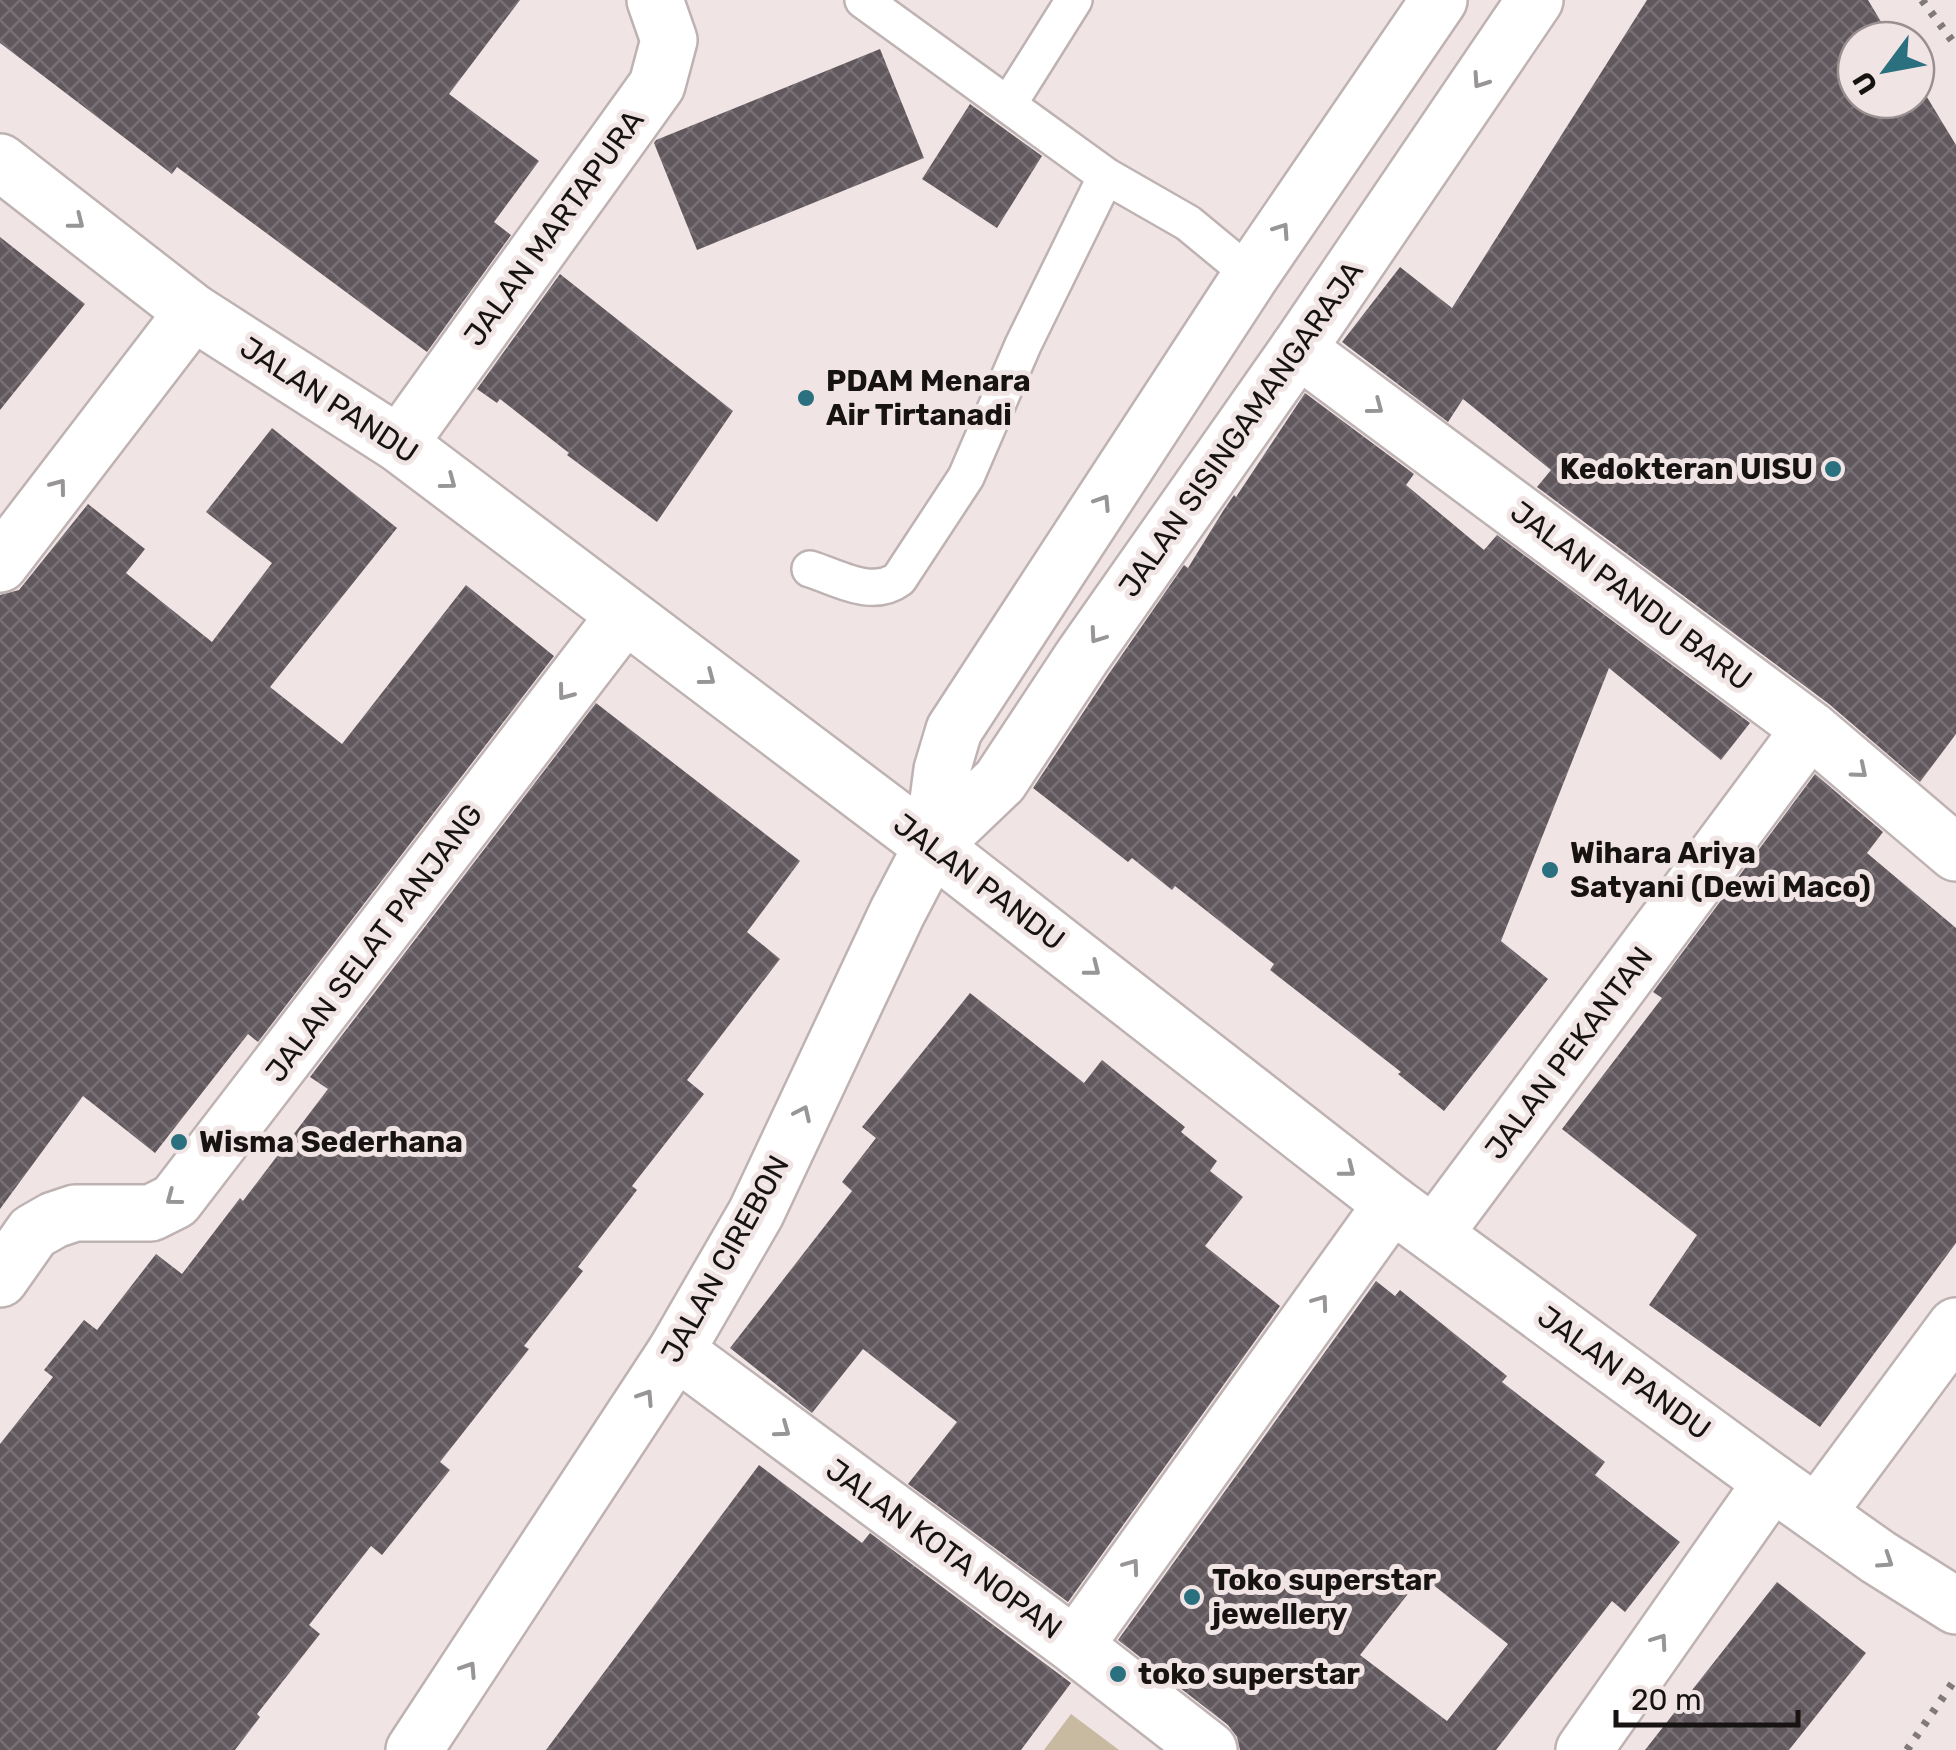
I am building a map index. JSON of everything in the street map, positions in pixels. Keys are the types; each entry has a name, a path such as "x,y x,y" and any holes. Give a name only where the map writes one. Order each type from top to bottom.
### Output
{"main road":[{"name":"JALAN MARTAPURA","path":"400,444 657,85 669,40 654,0"},
{"name":"JALAN SISINGAMANGARAJA","path":"932,846 1000,781 1535,0"},
{"path":"1251,275 1435,1"},
{"name":"JALAN PANDU","path":"0,162 193,312 400,444 932,846 1413,1219 1772,1482 1956,1606"},
{"name":"JALAN CIREBON","path":"433,1744 676,1351 756,1213 932,846 942,770 954,730 1251,275"},
{"path":"0,564 193,312"},
{"name":"JALAN PANDU BARU","path":"1298,348 1810,729 1956,852"},
{"name":"JALAN SELAT PANJANG","path":"0,1279 33,1232 54,1220 75,1213 150,1212 175,1201 624,616"},
{"name":"JALAN PEKANTAN","path":"1075,1646 1413,1219 1810,729"},
{"path":"1818,1512 1956,1326"},
{"name":"JALAN KOTA NOPAN","path":"676,1351 1209,1750"},
{"path":"1584,1750 1772,1482"}],"lane":[{"path":"862,0 1106,176 1188,223 1251,275"},
{"path":"1008,105 1074,0"},
{"path":"810,569 874,590 899,579 966,477 1023,345 1106,176"}],"shaded area":[{"path":"1071,1714 1119,1750 1044,1750"}],"building":[{"path":"0,0 520,0 449,94 539,161 494,222 511,235 427,352 177,167 172,174 0,43"},
{"name":"Kedokteran UISU","path":"1647,0 1868,0 1880,20 1836,20 1836,120 1936,120 1936,112 1956,145 1956,734 1920,782 1829,704 1537,487 1551,470 1463,399 1448,422 1342,342 1400,267 1452,308"},
{"path":"880,49 924,158 697,250 656,140"},
{"path":"970,104 1042,156 997,228 922,179"},
{"path":"0,237 85,304 0,410"},
{"path":"560,274 733,411 657,522 500,399 497,403 477,389"},
{"path":"1305,393 1414,474 1406,485 1484,550 1497,535 1750,723 1721,760 1609,668 1501,941 1548,979 1444,1111 1398,1074 1401,1072 1270,970 1274,964 1175,886 1172,890 1132,858 1128,862 1033,788"},
{"path":"272,428 397,528 270,687 342,744 466,585 554,656 258,1042 248,1034 155,1153 83,1096 0,1209 0,595 19,590 88,504 145,549 126,573 212,642 272,563 206,512"},
{"path":"596,703 800,861 747,932 780,959 687,1080 704,1094 632,1186 637,1190 578,1267 583,1271 524,1346 529,1349 440,1462 450,1470 382,1555 371,1546 309,1625 320,1634 257,1714 260,1717 235,1750 0,1750 0,1444 53,1377 44,1370 84,1320 97,1330 156,1254 182,1274 240,1198 243,1201 328,1089 310,1077"},
{"path":"1815,774 1883,832 1867,853 1956,928 1956,1243 1820,1427 1649,1305 1697,1235 1562,1129 1662,998 1653,992"},
{"path":"970,993 1084,1083 1102,1060 1185,1127 1181,1132 1217,1161 1210,1171 1243,1197 1205,1246 1280,1306 1068,1602 908,1484 957,1422 863,1349 812,1413 730,1348 852,1191 842,1182 876,1138 862,1127"},
{"path":"1376,1281 1395,1296 1400,1290 1507,1376 1502,1382 1605,1462 1595,1475 1680,1542 1625,1612 1612,1601 1496,1750 1240,1750 1228,1725 1118,1640","holes":["1422,1576 1508,1644 1447,1721 1360,1655"]},
{"path":"759,1465 862,1543 870,1533 1071,1683 1021,1750 546,1750"},
{"path":"1777,1582 1866,1653 1789,1750 1645,1750"}],"railway":[{"path":"1922,0 1956,46"},
{"path":"1907,1750 1956,1678"}],"place":[{"name":"PDAM Menara Air Tirtanadi","path":"806,398"},
{"name":"Kedokteran UISU","path":"1833,469"},
{"name":"Wihara Ariya Satyani (Dewi Maco)","path":"1550,870"},
{"name":"Wisma Sederhana","path":"179,1142"},
{"name":"Toko superstar jewellery","path":"1192,1597"},
{"name":"toko superstar","path":"1118,1674"}]}
